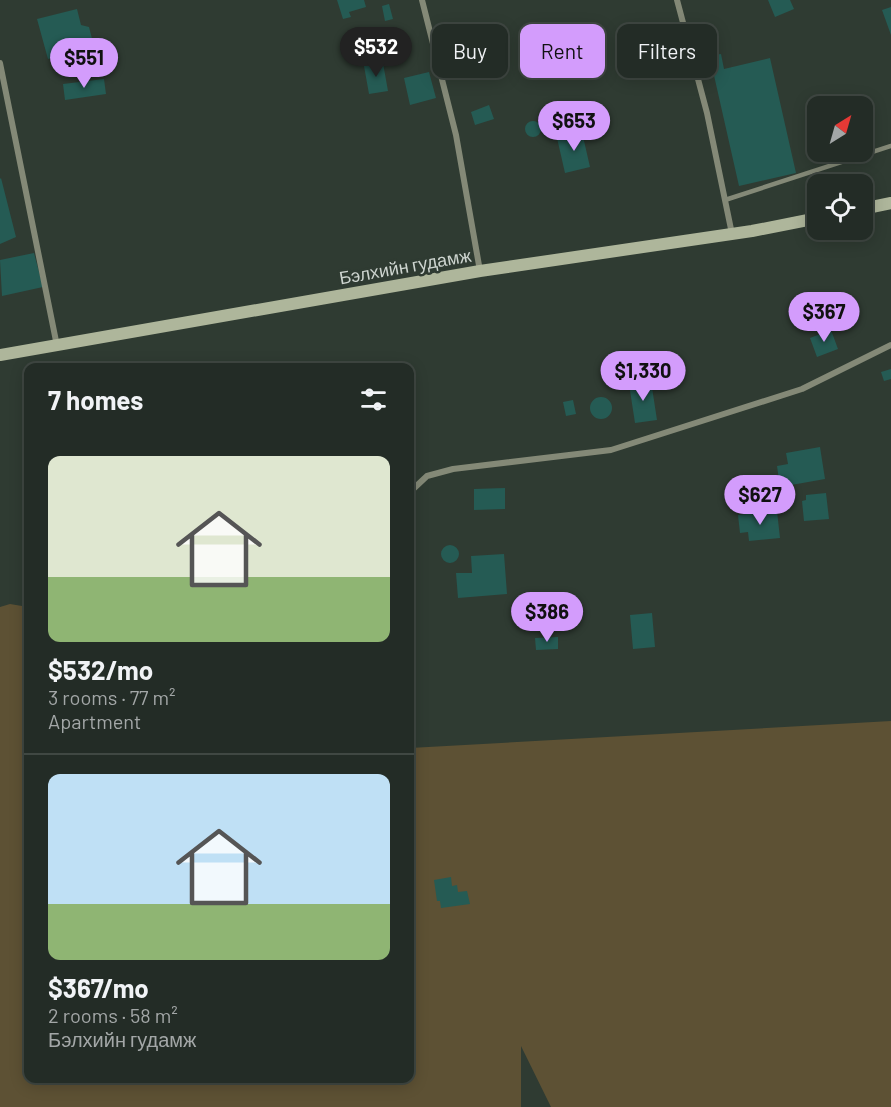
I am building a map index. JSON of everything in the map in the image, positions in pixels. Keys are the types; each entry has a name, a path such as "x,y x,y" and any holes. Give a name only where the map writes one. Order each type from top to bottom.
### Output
{"main road":[{"path":"873,207 891,203"},
{"name":"Бэлхийн гудамж","path":"0,355 480,271 732,234 807,220"}],"street":[{"path":"422,0 456,135 480,271"},
{"path":"678,0 707,113 732,234"},
{"path":"0,63 57,346"},
{"path":"414,488 427,476 453,469 611,450 802,389 891,345"}],"lane":[{"path":"725,200 891,146"}],"shaded area":[{"path":"10,604 24,606 24,1083 414,1083 414,748 891,721 891,1107 551,1107 521,1046 521,1107 0,1107 0,607"}],"building":[{"path":"337,0 364,0 366,7 349,12 351,17 343,19"},
{"path":"768,0 790,0 794,9 775,17"},
{"path":"389,4 393,19 385,21 382,6"},
{"path":"891,7 891,35 882,10"},
{"path":"77,9 81,25 89,27 96,54 70,61 68,54 48,59 37,19"},
{"path":"717,54 721,54 724,69 770,58 796,173 739,186 715,78 717,78"},
{"path":"383,63 388,91 369,94 364,66"},
{"path":"429,72 436,98 410,105 404,78"},
{"path":"104,79 106,94 65,100 63,84"},
{"path":"489,105 494,119 475,125 471,112"},
{"path":"530,121 536,121 541,129 539,135 530,137 525,132 525,126"},
{"path":"582,132 590,167 565,173 557,138"},
{"path":"0,179 16,237 0,244"},
{"path":"34,253 43,287 2,296 0,260"},
{"path":"831,330 838,349 817,357 810,338"},
{"path":"891,369 891,379 884,381 881,372"},
{"path":"651,381 657,420 635,423 629,384"},
{"path":"601,397 611,404 612,408 605,418 601,419 591,412 590,408 597,398"},
{"path":"573,400 576,414 566,416 563,402"},
{"path":"820,447 825,479 780,487 777,466 788,464 786,453"},
{"path":"505,488 505,509 474,510 474,489"},
{"path":"826,493 829,519 804,521 802,501 806,500 806,495"},
{"path":"777,511 780,538 749,541 748,532 740,533 738,515"},
{"path":"450,545 456,548 459,554 456,560 450,563 444,560 441,554 444,548"},
{"path":"504,554 507,594 458,598 456,573 472,573 471,556"},
{"path":"652,613 655,647 633,649 630,615"},
{"path":"558,637 558,649 536,650 535,638"},
{"path":"451,877 452,886 457,885 458,892 467,891 470,904 441,908 440,901 437,901 434,880"}]}
